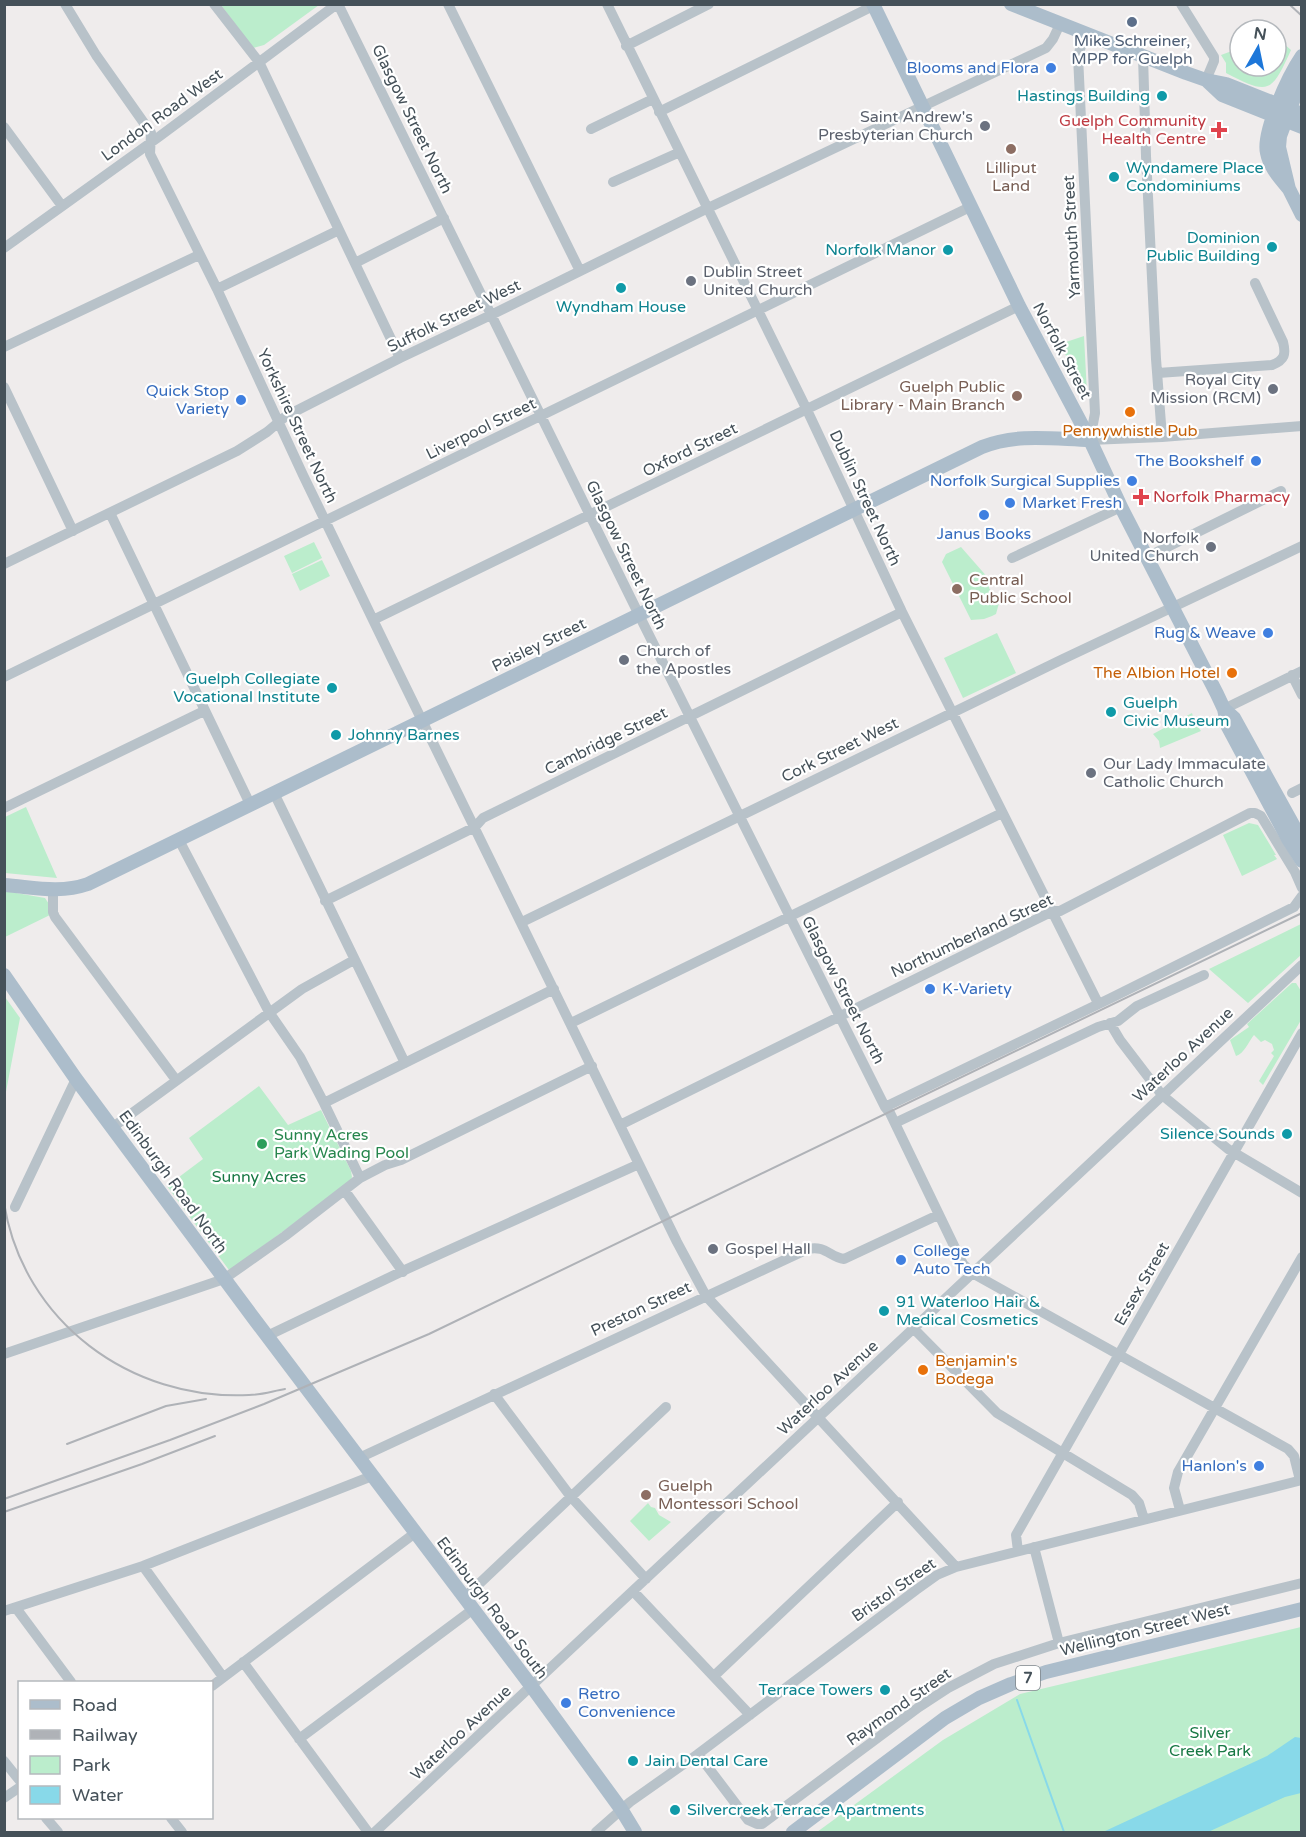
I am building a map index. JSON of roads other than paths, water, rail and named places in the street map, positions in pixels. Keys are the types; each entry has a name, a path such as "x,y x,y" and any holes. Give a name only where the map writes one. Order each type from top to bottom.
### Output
{"main road":[{"path":"1011,4 1206,80 1226,84 1286,113 1302,127"},
{"name":"Norfolk Street","path":"873,5 924,106 970,207 1090,440 1121,507 1224,709 1228,727 1302,861"},
{"path":"1286,113 1292,71 1302,57"},
{"path":"1302,77 1286,113 1268,132 1266,151 1274,169 1289,189 1302,215"},
{"name":"Paisley Street","path":"4,885 53,891 88,884 982,447 1000,440 1023,437 1090,440"},
{"name":"Norfolk Street","path":"1224,709 1234,718 1302,841"},
{"name":"Edinburgh Road North","path":"4,975 76,1078 319,1405"},
{"name":"Edinburgh Road South","path":"319,1405 532,1687 621,1809 635,1833"},
{"name":"Wellington Street West","path":"793,1833 945,1718 979,1698 1046,1672 1302,1609"}],"street":[{"name":"Yorkshire Street North","path":"65,4 96,55 151,133 150,154 217,289 373,620 639,1164"},
{"path":"214,4 259,62 400,358"},
{"name":"London Road West","path":"4,248 338,4"},
{"name":"Glasgow Street North","path":"338,4 839,1017 890,1113 962,1262 972,1273"},
{"path":"448,4 580,271"},
{"name":"Dublin Street North","path":"607,4 807,410 902,612 1098,1003"},
{"path":"626,46 709,4"},
{"path":"1182,4 1214,57 1206,80"},
{"path":"659,112 873,5"},
{"name":"Suffolk Street West","path":"4,564 237,451 267,432 286,416 400,358 706,209 1046,48 1060,24"},
{"name":"Yarmouth Street","path":"1085,33 1078,56 1095,413 1090,440"},
{"path":"1143,56 1146,156 1162,437"},
{"path":"591,129 653,99"},
{"path":"4,127 62,206"},
{"path":"613,182 680,152"},
{"name":"Liverpool Street","path":"4,677 970,207"},
{"path":"355,263 444,218"},
{"path":"217,289 339,230"},
{"path":"4,347 199,255"},
{"path":"1158,373 1272,365 1281,361 1286,352 1283,342 1255,283"},
{"name":"Oxford Street","path":"373,620 1020,306"},
{"path":"4,387 73,531"},
{"path":"1090,440 1302,426"},
{"path":"1147,557 1281,491"},
{"path":"1012,558 1121,507"},
{"path":"110,513 250,804"},
{"name":"Cork Street West","path":"522,922 953,712 1302,546"},
{"name":"Cambridge Street","path":"325,901 475,827 483,818 902,612"},
{"path":"1224,709 1297,673 1302,695"},
{"path":"4,808 204,711"},
{"path":"274,793 405,1063"},
{"path":"571,1023 1002,813"},
{"name":"Northumberland Street","path":"620,1125 1053,911 1060,911 1250,813 1261,816 1295,872 1302,888"},
{"path":"179,840 269,1012 300,1057 360,1179"},
{"path":"53,891 53,912 57,920 176,1080"},
{"path":"885,1107 1294,906 1301,897"},
{"path":"113,1127 302,988 354,960"},
{"name":"Waterloo Avenue","path":"375,1833 1162,1095 1301,968"},
{"path":"895,1123 1098,1027 1119,1022 1137,1006 1204,975"},
{"path":"324,1103 554,990"},
{"path":"1110,1023 1120,1040 1162,1095 1234,1153 1302,1193"},
{"name":"Essex Street","path":"1018,1551 1016,1535 1302,1034"},
{"path":"4,1354 224,1278 360,1179 384,1165 401,1161 592,1066"},
{"path":"15,1208 76,1078"},
{"path":"267,1336 639,1164 705,1296 956,1567"},
{"path":"345,1191 403,1272"},
{"name":"Preston Street","path":"359,1458 808,1249 823,1248 839,1258 850,1257 938,1215"},
{"path":"1180,1510 1175,1492 1176,1477 1302,1257"},
{"path":"972,1273 1288,1449 1294,1456 1301,1480"},
{"path":"914,1329 997,1413 1132,1495 1139,1503 1144,1519"},
{"path":"494,1394 571,1497 646,1579"},
{"path":"464,1598 666,1407"},
{"path":"69,1681 10,1610 143,1566 372,1476"},
{"name":"Bristol Street","path":"596,1833 621,1809 699,1754 938,1575 956,1567 1301,1480"},
{"path":"714,1676 897,1502"},
{"path":"213,1685 415,1533"},
{"path":"1034,1547 1059,1643"},
{"path":"143,1566 223,1677"},
{"name":"Raymond Street","path":"699,1754 748,1820 762,1824 768,1822 919,1707 948,1688 994,1664 1059,1643 1302,1582"},
{"path":"633,1591 750,1715"},
{"path":"299,1739 472,1610"},
{"path":"243,1662 368,1833"},
{"path":"4,1761 18,1778"},
{"path":"4,1798 18,1788"},
{"path":"47,1819 58,1833"},
{"path":"172,1819 182,1833"}],"water":[{"path":"1295,1737 1301,1738 1301,1793 1285,1797 1208,1832 1103,1832 1267,1756"}],"waterway":[{"path":"1017,1700 1064,1832"}],"railway":[{"path":"1289,4 1302,16"},
{"path":"4,1499 264,1404 429,1334 1302,913"},
{"path":"4,1203 15,1246 34,1284 59,1318 89,1346 125,1368 164,1384 205,1393 254,1395 285,1389"},
{"path":"67,1444 166,1406 206,1399"},
{"path":"4,1512 215,1436"}],"place":[{"name":"Mike Schreiner, MPP for Guelph","path":"1132,22"},
{"name":"Blooms and Flora","path":"1051,68"},
{"name":"Hastings Building","path":"1162,96"},
{"name":"Saint Andrew's Presbyterian Church","path":"985,126"},
{"name":"Guelph Community Health Centre","path":"1219,130"},
{"name":"Lilliput Land","path":"1011,149"},
{"name":"Wyndamere Place Condominiums","path":"1114,177"},
{"name":"Dominion Public Building","path":"1272,247"},
{"name":"Norfolk Manor","path":"948,250"},
{"name":"Dublin Street United Church","path":"691,281"},
{"name":"Wyndham House","path":"621,288"},
{"name":"Royal City Mission (RCM)","path":"1273,389"},
{"name":"Guelph Public Library - Main Branch","path":"1017,396"},
{"name":"Quick Stop Variety","path":"241,400"},
{"name":"Pennywhistle Pub","path":"1130,412"},
{"name":"The Bookshelf","path":"1256,461"},
{"name":"Norfolk Surgical Supplies","path":"1132,481"},
{"name":"Norfolk Pharmacy","path":"1141,497"},
{"name":"Market Fresh","path":"1010,503"},
{"name":"Janus Books","path":"984,515"},
{"name":"Norfolk United Church","path":"1211,547"},
{"name":"Central Public School","path":"957,589"},
{"name":"Rug & Weave","path":"1268,633"},
{"name":"Church of the Apostles","path":"624,660"},
{"name":"The Albion Hotel","path":"1232,673"},
{"name":"Guelph Collegiate Vocational Institute","path":"332,688"},
{"name":"Guelph Civic Museum","path":"1111,712"},
{"name":"Johnny Barnes","path":"336,735"},
{"name":"Our Lady Immaculate Catholic Church","path":"1091,773"},
{"name":"K-Variety","path":"930,989"},
{"name":"Silence Sounds","path":"1287,1134"},
{"name":"Sunny Acres Park Wading Pool","path":"262,1144"},
{"name":"Gospel Hall","path":"713,1249"},
{"name":"College Auto Tech","path":"901,1260"},
{"name":"91 Waterloo Hair & Medical Cosmetics","path":"884,1311"},
{"name":"Benjamin's Bodega","path":"923,1370"},
{"name":"Hanlon's","path":"1259,1466"},
{"name":"Guelph Montessori School","path":"646,1495"},
{"name":"Terrace Towers","path":"885,1690"},
{"name":"Retro Convenience","path":"566,1703"},
{"name":"Jain Dental Care","path":"633,1761"},
{"name":"Silvercreek Terrace Apartments","path":"675,1810"}],"park label":[{"name":"Sunny Acres","path":"259,1177"},
{"name":"Silver Creek Park","path":"1210,1742"}]}
